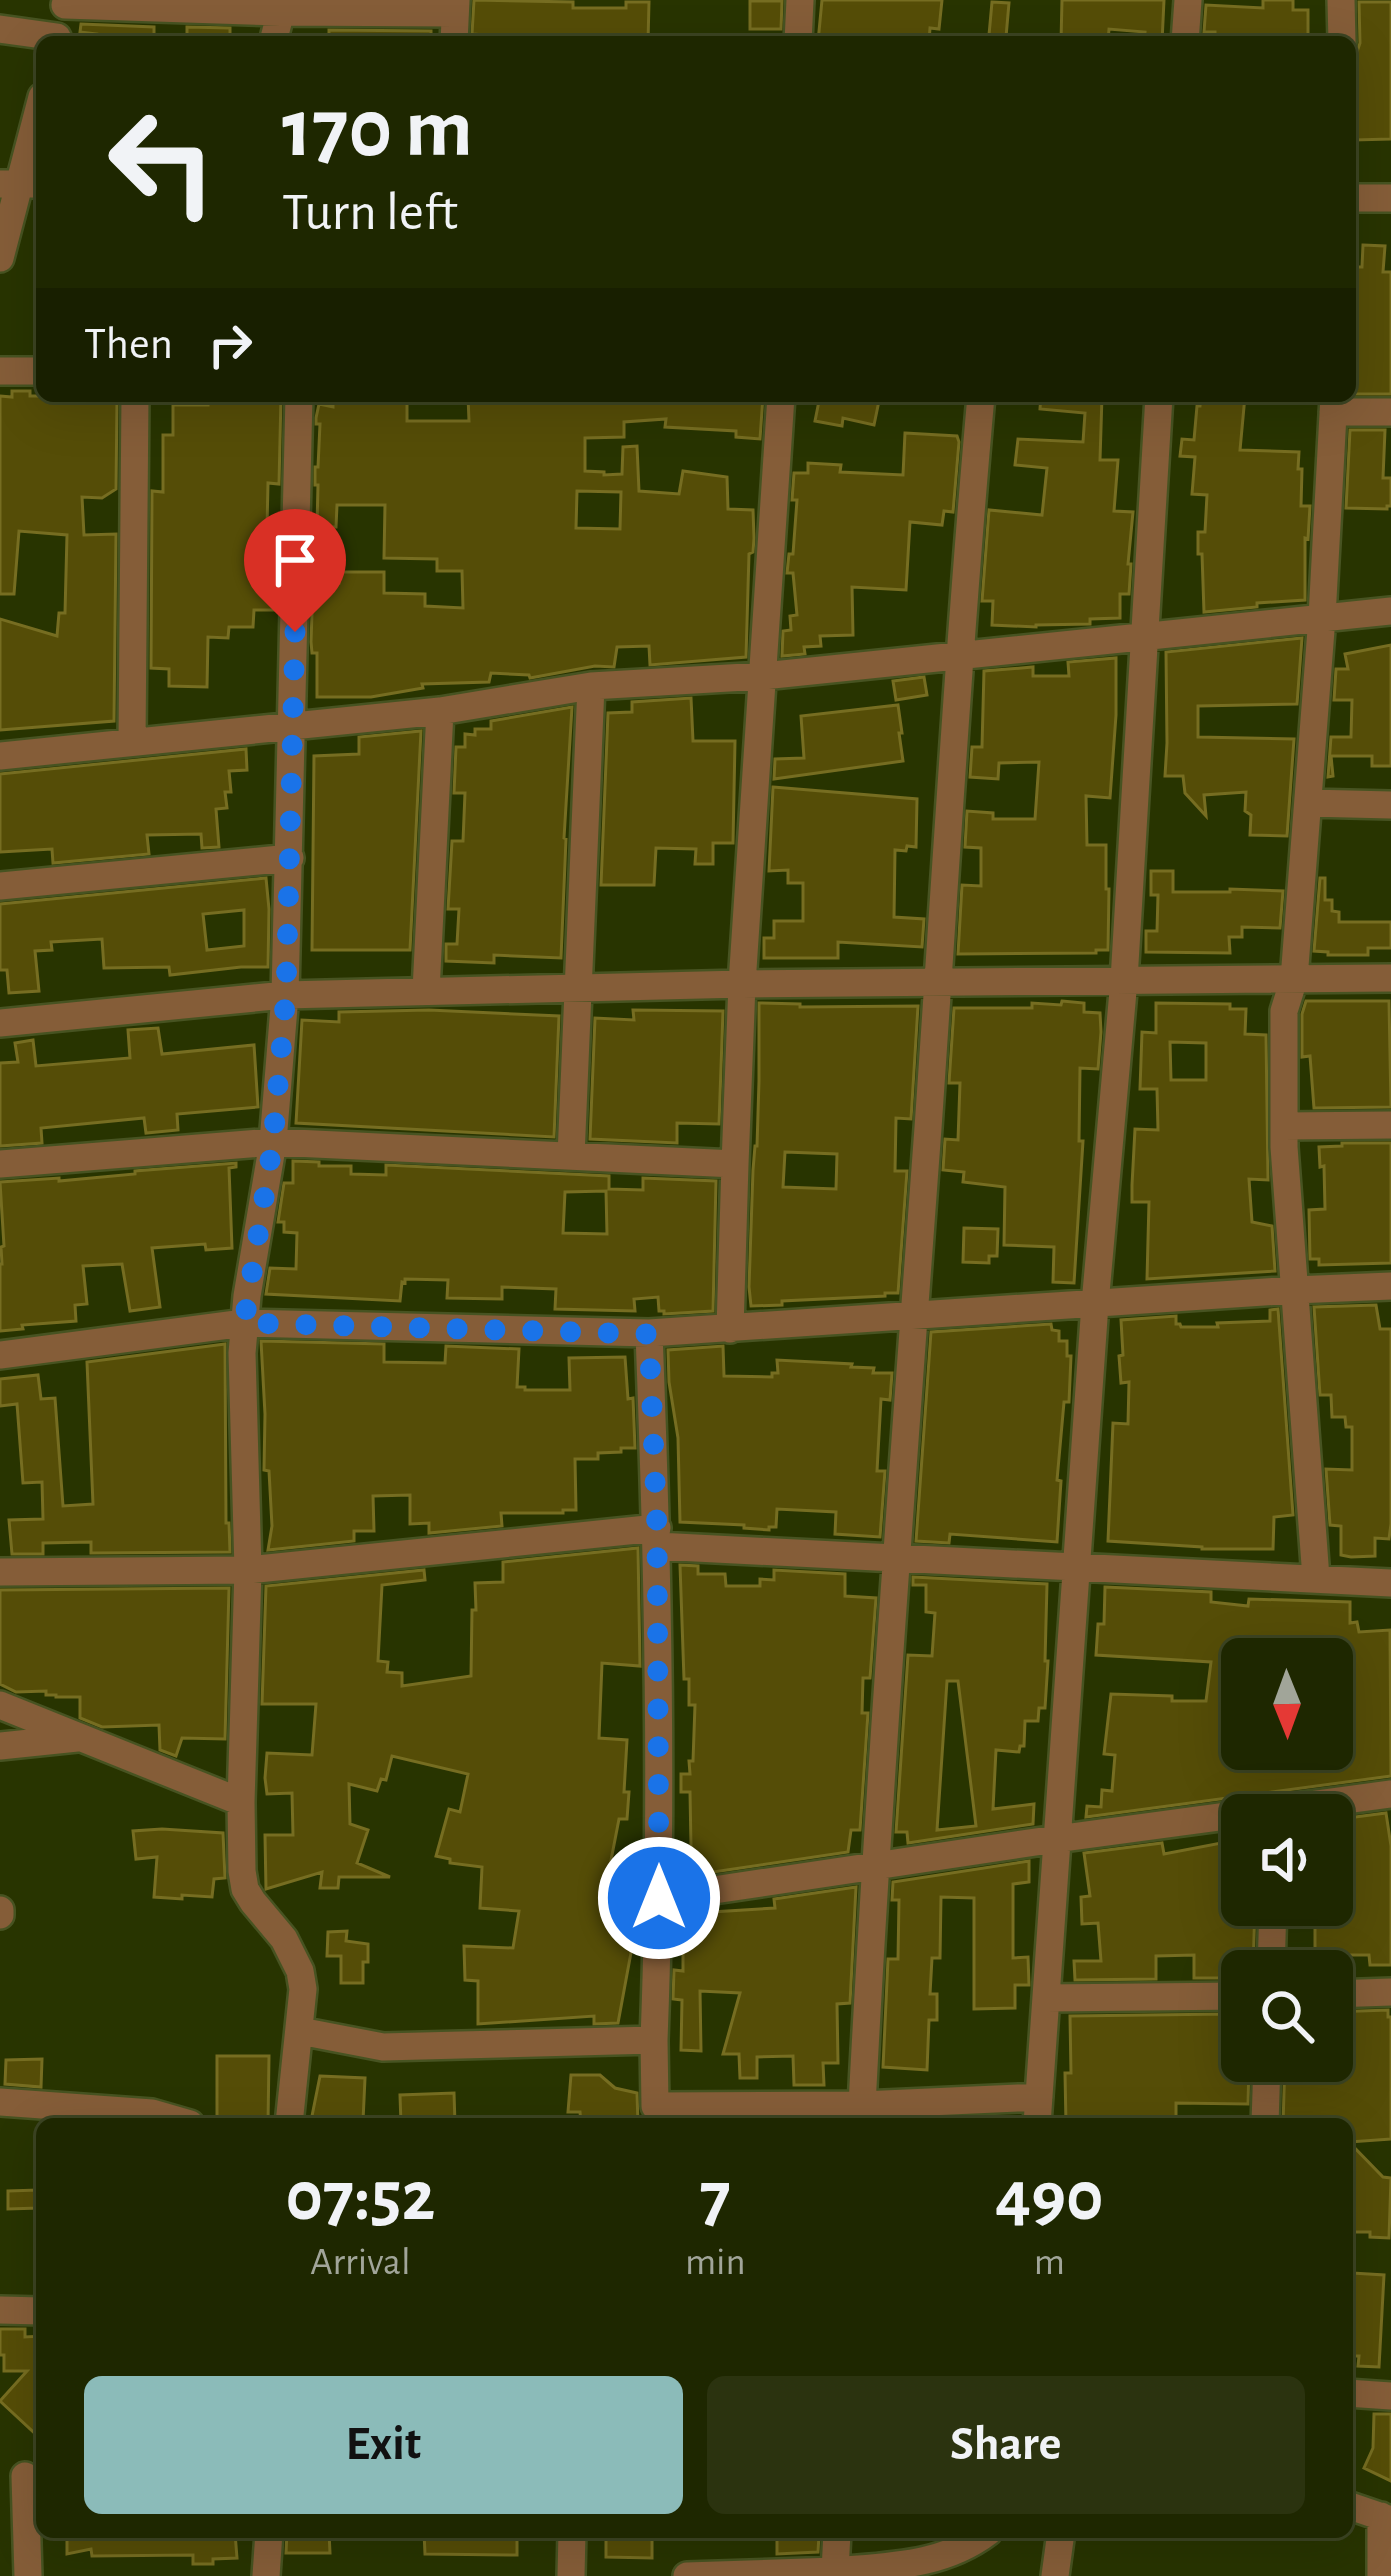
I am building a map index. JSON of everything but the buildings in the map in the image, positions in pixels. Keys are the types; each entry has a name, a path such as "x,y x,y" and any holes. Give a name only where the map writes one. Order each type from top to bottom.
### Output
{"street":[{"path":"798,36 800,0"},
{"path":"1185,36 1188,0"},
{"path":"1340,0 1342,36"},
{"path":"57,36 65,2 456,6 454,36"},
{"path":"275,36 283,6"},
{"path":"0,29 39,36"},
{"path":"0,258 36,122"},
{"path":"1356,204 1391,198"},
{"path":"0,371 36,371"},
{"path":"132,741 135,402"},
{"path":"290,2118 303,1989 300,1971 284,1939 245,1889 242,1871 248,1570 242,1378 244,1323 273,1142 286,994 299,402"},
{"path":"730,1329 742,984 781,402"},
{"path":"862,2105 895,1556 968,516 980,402"},
{"path":"649,1334 657,1537 656,2115 862,2105 1038,2110 1095,1304 1124,980 1160,402"},
{"path":"1316,1578 1284,1126 1284,1011 1294,979 1334,404 1391,412"},
{"path":"0,756 440,711 591,686 763,676 1391,610"},
{"path":"572,1156 591,686"},
{"path":"426,991 440,711"},
{"path":"1308,803 1391,806"},
{"path":"0,886 290,858"},
{"path":"0,1023 286,994 1391,978"},
{"path":"1284,1126 1391,1125"},
{"path":"0,1164 273,1142 735,1164"},
{"path":"0,1355 244,1323 649,1334 1391,1286"},
{"path":"0,1572 248,1570 657,1537 895,1556 1391,1583"},
{"path":"0,1705 241,1802"},
{"path":"0,1747 81,1738"},
{"path":"1353,1800 1391,1794"},
{"path":"659,1898 1221,1819"},
{"path":"1353,1993 1391,1992"},
{"path":"1046,1998 1221,1996"},
{"path":"299,2031 383,2047 654,2040"},
{"path":"1264,2118 1266,2082"},
{"path":"0,2102 169,2118"},
{"path":"0,2311 36,2311"},
{"path":"1353,2393 1391,2396"},
{"path":"22,2478 28,2576"},
{"path":"1353,2507 1386,2518 1381,2576"},
{"path":"266,2576 269,2538"},
{"path":"572,2538 572,2576"},
{"path":"835,2574 837,2538"},
{"path":"687,2576 835,2574 926,2562 959,2552 979,2538"},
{"path":"1054,2576 1059,2538"}],"route":[{"path":"295,632 286,994 273,1142 244,1323 649,1334 657,1528 659,1898"}]}
